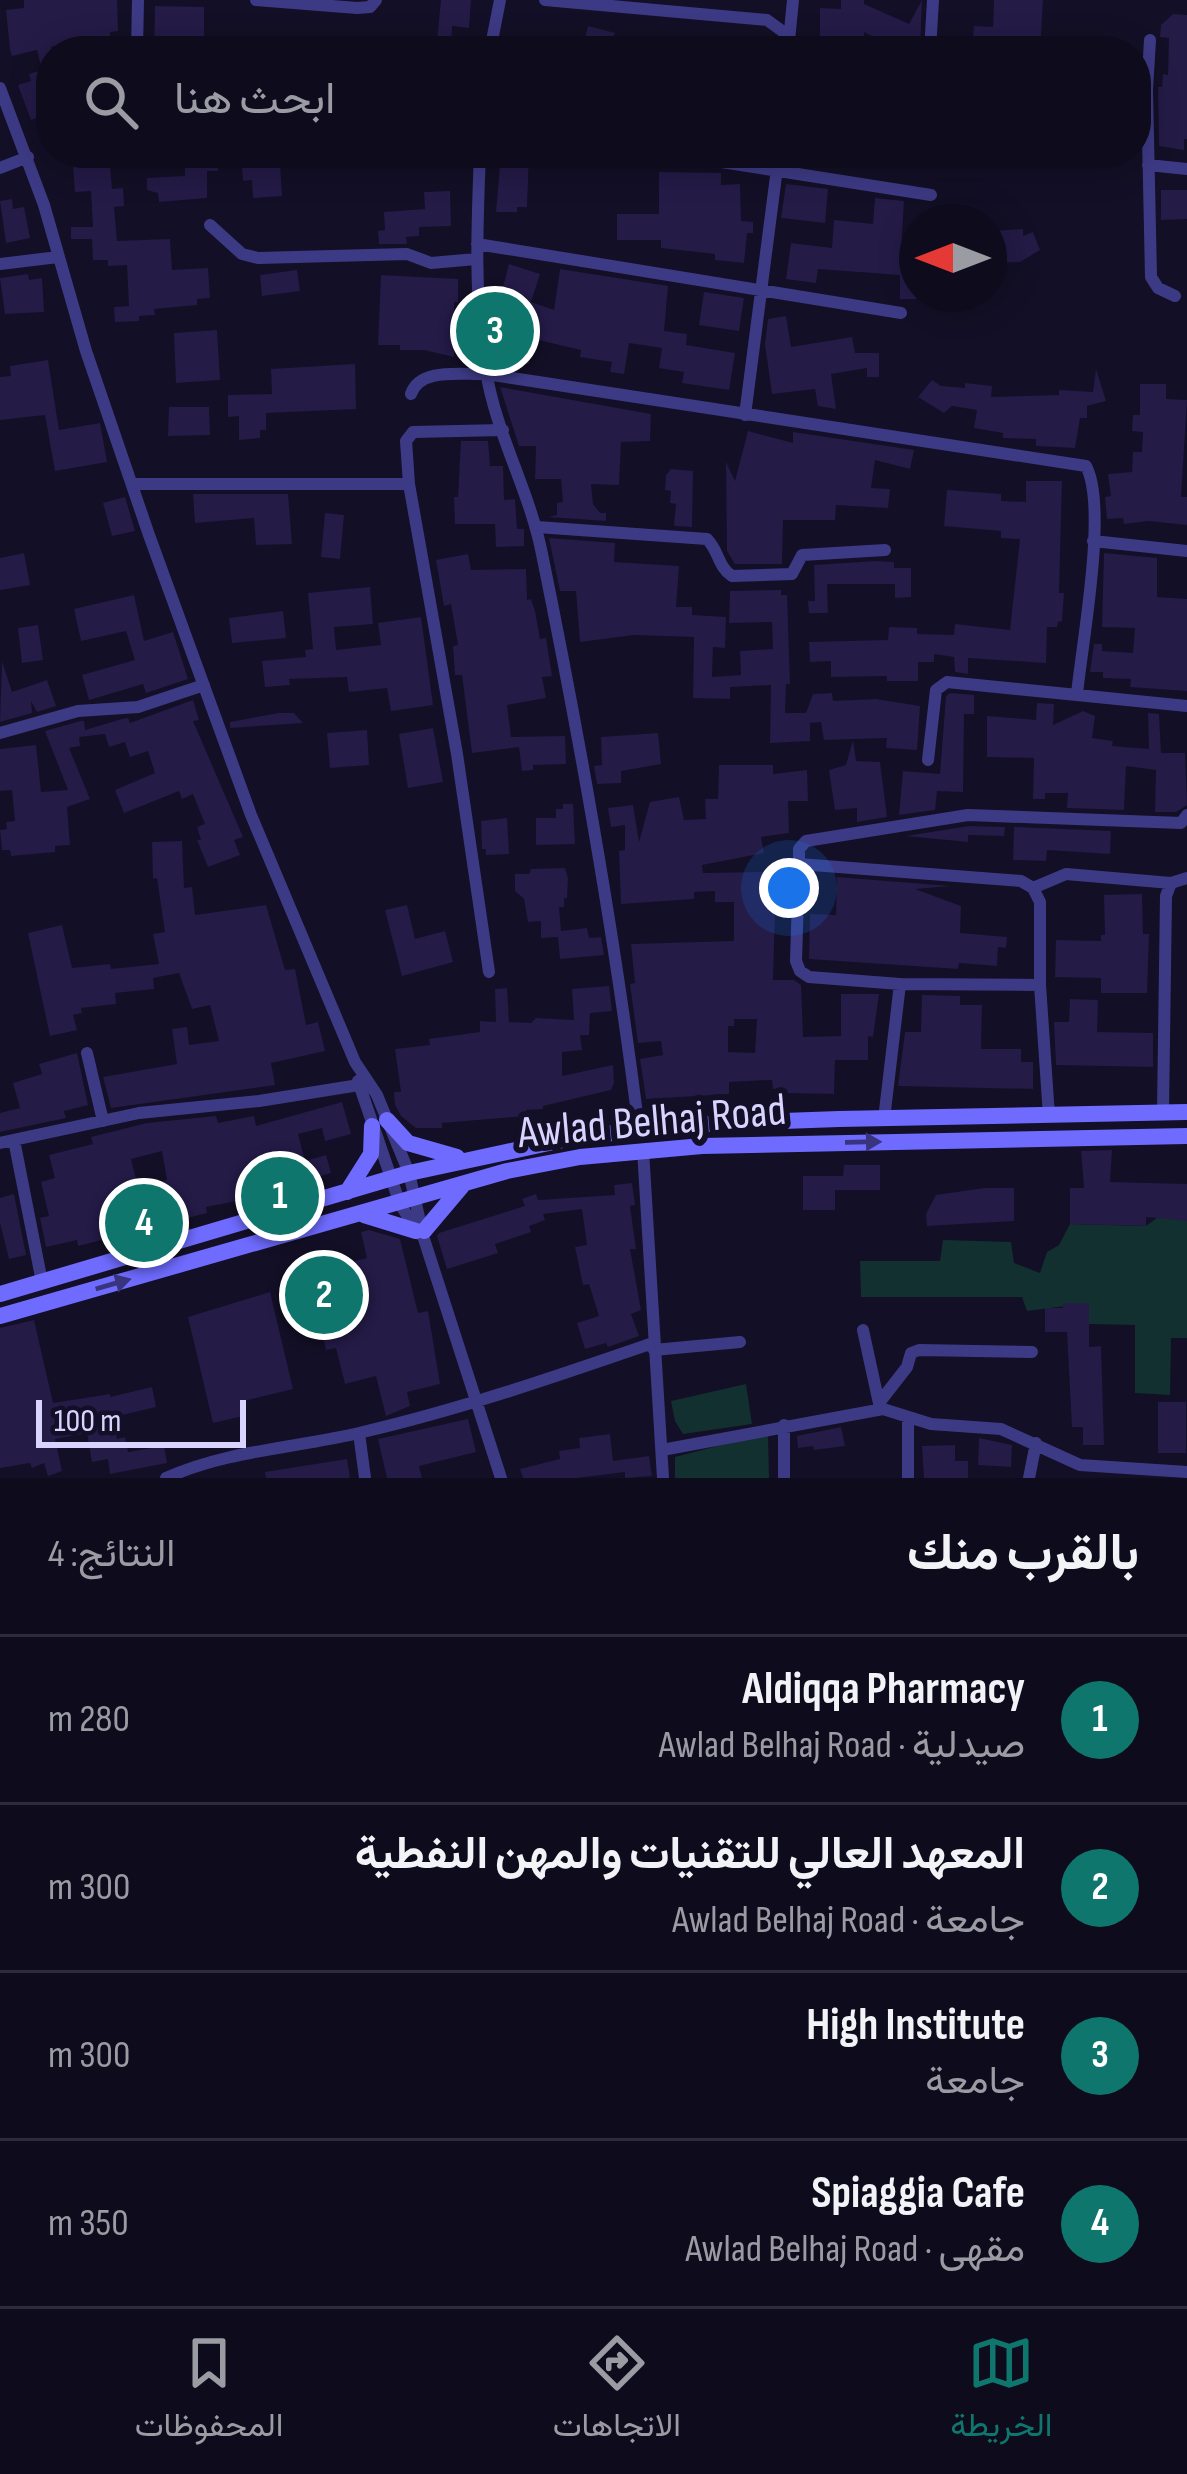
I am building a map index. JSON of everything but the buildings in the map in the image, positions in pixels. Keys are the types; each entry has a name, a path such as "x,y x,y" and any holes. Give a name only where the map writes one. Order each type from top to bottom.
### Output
{"main road":[{"name":"Awlad Belhaj Road","path":"0,1294 401,1176 581,1136 884,1119 1187,1112"},
{"path":"347,1192 370,1154 380,1123 408,1143 464,1159"},
{"name":"Awlad Belhaj Road","path":"0,1316 465,1183 561,1161 702,1145 1187,1136"},
{"path":"364,1215 421,1234 465,1183"}],"street":[{"path":"137,36 138,0"},
{"path":"256,0 357,8 370,7 376,0"},
{"path":"493,36 500,0"},
{"path":"545,0 767,20 781,36"},
{"path":"789,36 793,0"},
{"path":"931,36 933,0"},
{"path":"0,88 28,158 86,351 204,685 283,896 355,1062 376,1094 380,1123"},
{"path":"0,168 28,158"},
{"path":"1151,165 1187,169"},
{"path":"480,168 476,259 486,374 537,527 616,945 639,1130"},
{"path":"749,168 932,195"},
{"path":"745,415 778,168"},
{"path":"1148,168 1151,277 1158,288 1175,296"},
{"path":"210,225 242,254 257,258 407,254 430,263 476,259"},
{"path":"477,244 901,313"},
{"path":"0,264 58,257"},
{"path":"411,394 413,385 424,378 486,374 1086,466 1093,480 1093,541 1077,694"},
{"path":"489,972 457,754 409,484 406,441 413,433 503,430"},
{"path":"133,484 409,484"},
{"path":"537,527 707,539 717,549 720,565 732,575 792,574 802,555 885,550"},
{"path":"1093,541 1187,551"},
{"path":"928,760 940,684 1187,706"},
{"path":"0,733 78,711 138,707 204,685"},
{"path":"1040,985 809,977 796,961 799,848 806,841 968,815 1185,823 1187,815"},
{"path":"799,864 1021,880 1033,888 1040,902 1049,1116"},
{"path":"1033,888 1066,874 1171,883 1187,878"},
{"path":"1163,1112 1166,896 1171,883"},
{"path":"884,1119 900,983"},
{"path":"87,1053 103,1121"},
{"path":"355,1062 359,1085 401,1176 501,1478"},
{"path":"42,1282 7,1142 139,1113 359,1085"},
{"path":"644,1150 663,1478"},
{"path":"862,1330 880,1406"},
{"path":"166,1478 202,1462 358,1433 478,1403 654,1346 740,1342"},
{"path":"880,1406 911,1354 919,1350 1032,1352"},
{"path":"662,1450 880,1406 931,1424 1001,1429 1080,1465 1187,1472"},
{"path":"908,1418 908,1478"},
{"path":"784,1425 784,1478"},
{"path":"358,1433 365,1478"},
{"path":"1029,1478 1036,1443"},
{"path":"202,1462 212,1478"}],"green space":[{"path":"1158,1217 1187,1218 1187,1338 1171,1338 1170,1395 1135,1393 1135,1325 1089,1324 1089,1303 1027,1311 1022,1297 861,1297 860,1261 940,1261 943,1240 1011,1242 1014,1263 1040,1273 1047,1252 1059,1245 1070,1224 1146,1226"},
{"path":"746,1384 752,1424 683,1434 671,1401"},
{"path":"768,1433 769,1478 675,1478 675,1457"}],"place":[{"name":"High Institute","path":"495,331"},
{"name":"Aldiqqa Pharmacy","path":"280,1196"},
{"name":"Spiaggia Cafe","path":"144,1223"},
{"name":"المعهد العالي للتقنيات والمهن النفطية","path":"324,1295"}]}
